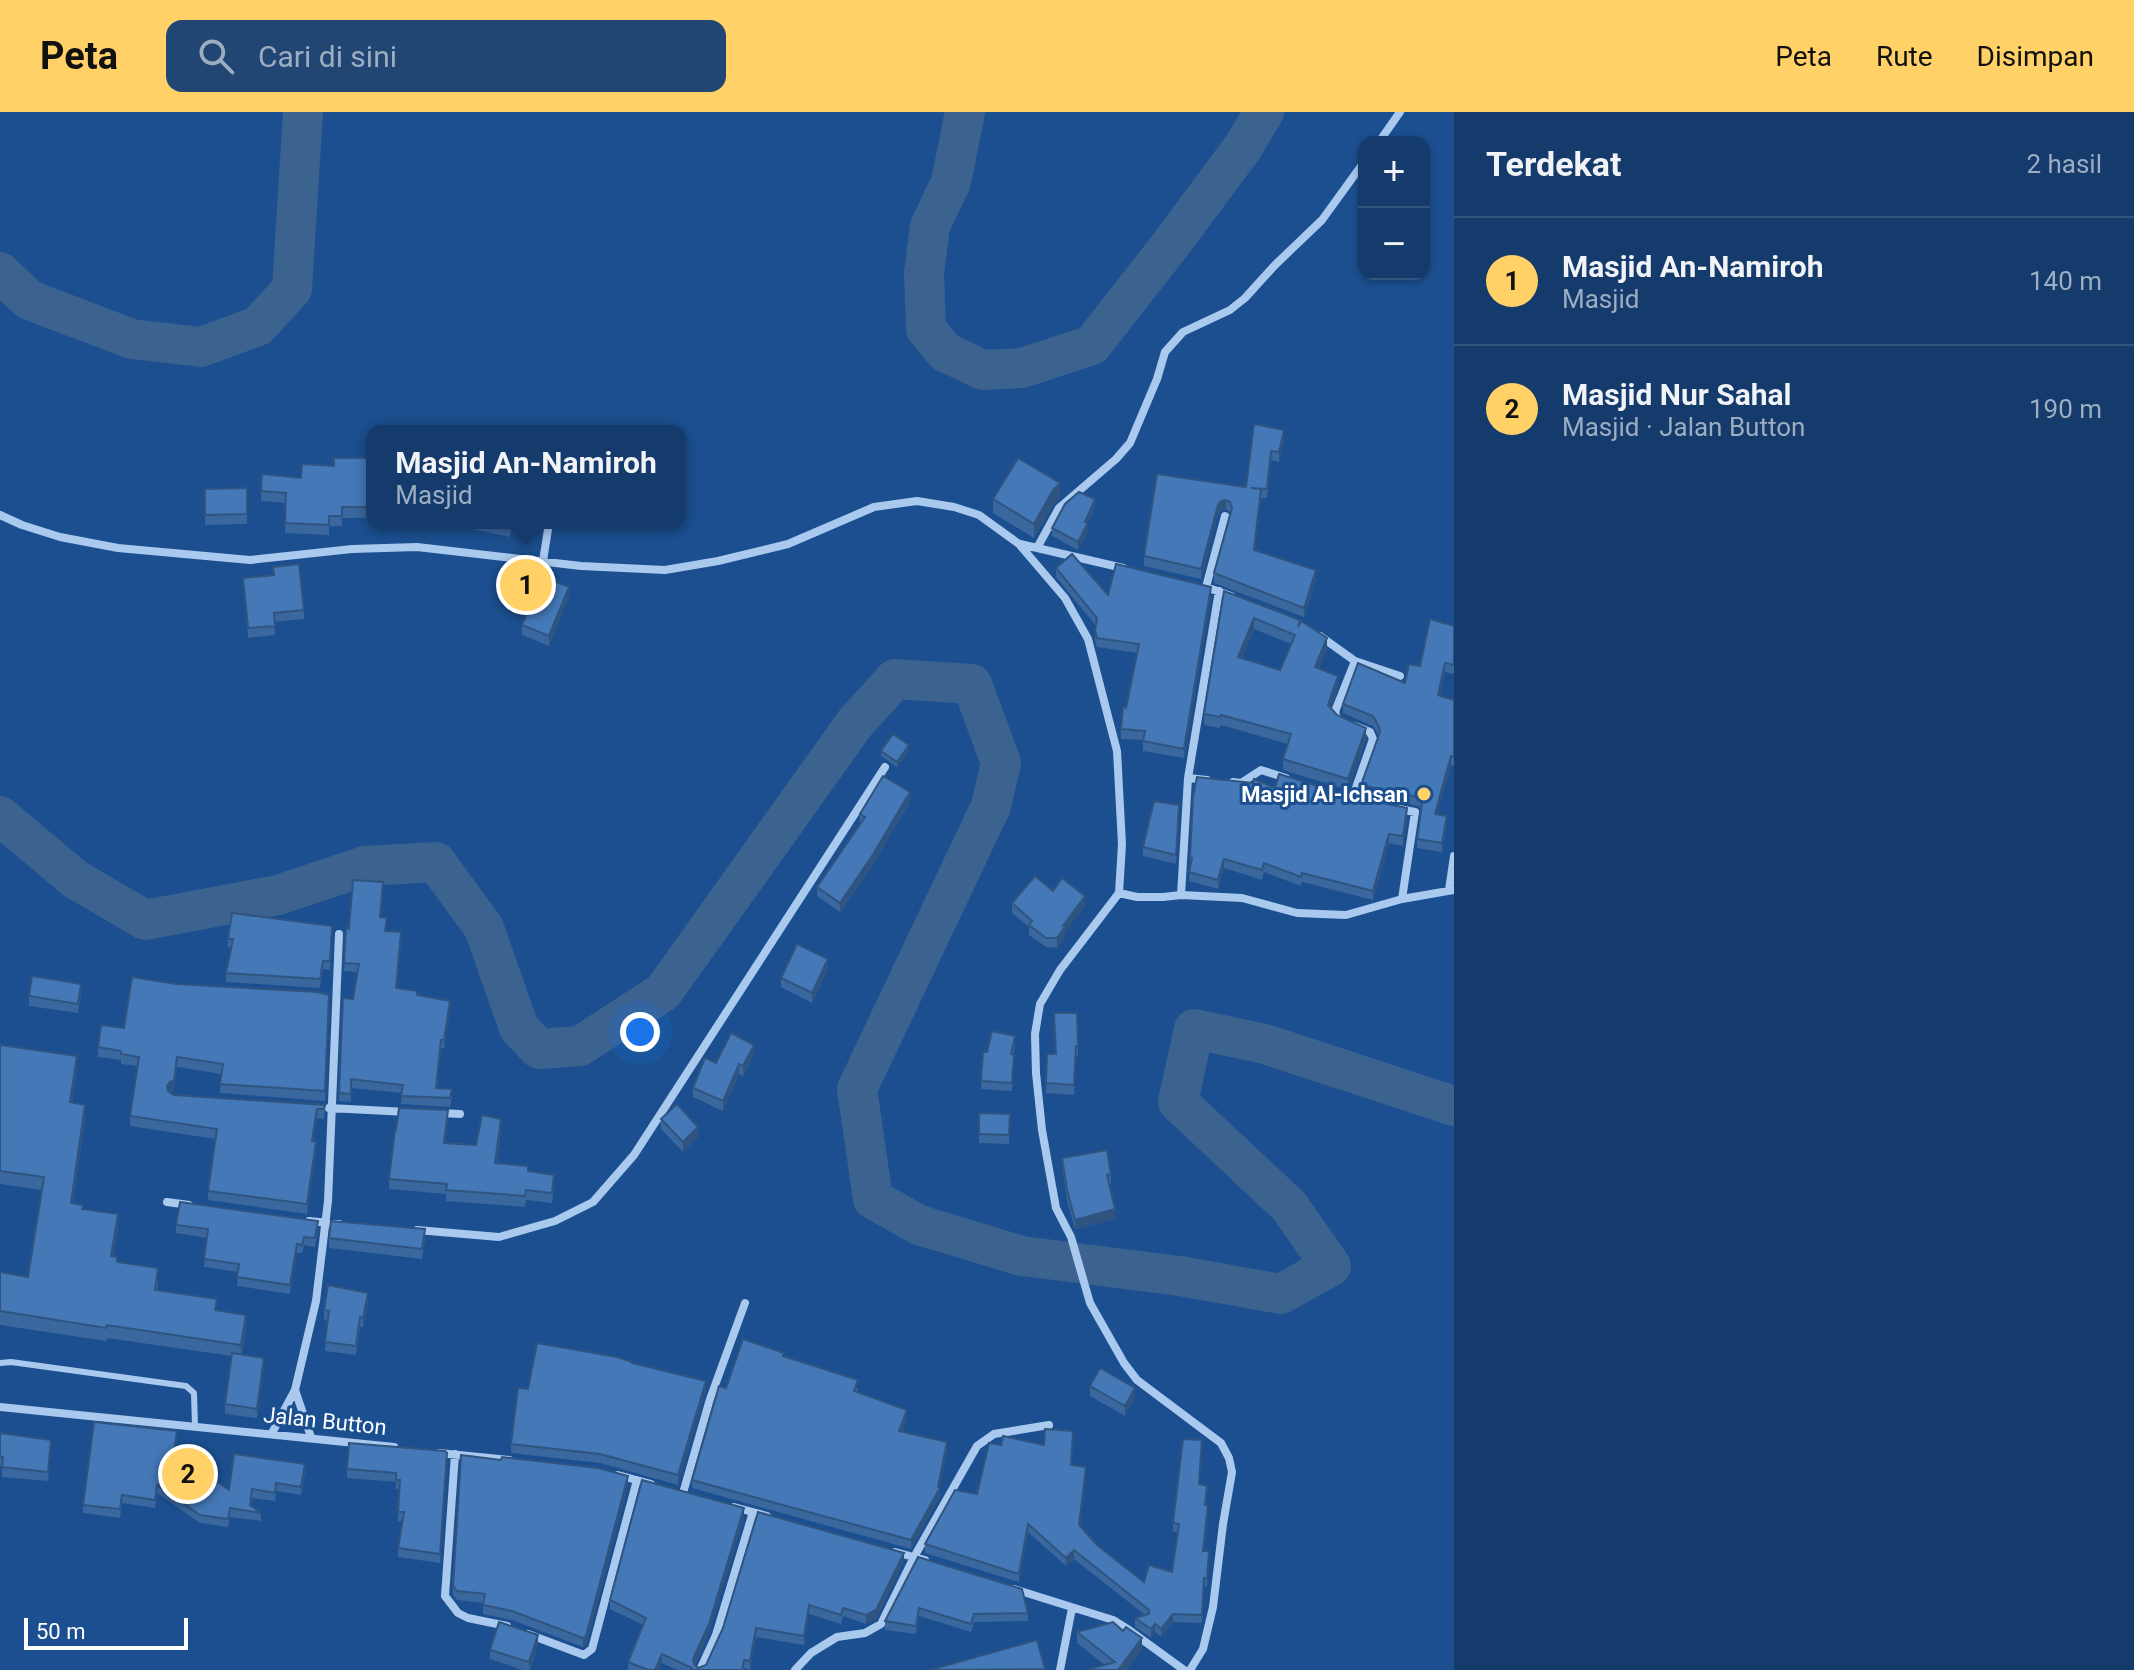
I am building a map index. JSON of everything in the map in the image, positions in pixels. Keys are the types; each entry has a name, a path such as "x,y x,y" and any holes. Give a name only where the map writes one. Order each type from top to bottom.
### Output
{"street":[{"path":"1383,136 1400,112"},
{"path":"1037,548 1059,508 1130,443 1165,352 1183,332 1230,310 1245,298 1322,220 1358,170"},
{"path":"0,515 22,525 75,540 118,548 236,559 417,547 581,566 665,570 788,544 874,507 917,501 979,515 1019,544 1065,598 1088,639 1117,751 1122,844 1119,893 1060,970 1040,1004 1035,1034 1042,1130 1056,1208 1071,1237 1090,1303 1124,1363 1137,1380 1221,1443 1232,1472 1213,1607 1203,1649 1187,1670 1113,1620 1012,1588"},
{"path":"1206,587 1225,516"},
{"path":"543,561 548,529"},
{"path":"1019,544 1129,569"},
{"path":"1191,584 1233,597"},
{"path":"1181,895 1188,778 1219,591"},
{"path":"1317,634 1355,661 1400,676"},
{"path":"1352,799 1373,739 1370,732 1340,720 1335,714 1355,661"},
{"path":"404,1229 499,1237 555,1221 593,1202 634,1155 885,767"},
{"path":"1228,782 1241,783 1261,770 1291,779"},
{"path":"1188,778 1215,780"},
{"path":"1337,794 1368,802"},
{"path":"1383,805 1415,812 1402,899"},
{"path":"1119,893 1137,897 1181,895 1242,898 1297,913 1336,915 1451,890 1454,856"},
{"path":"272,1433 295,1390 316,1301 328,1201 339,934"},
{"path":"322,995 336,996"},
{"path":"316,1107 417,1112"},
{"path":"432,1113 460,1114"},
{"path":"167,1202 199,1206"},
{"path":"293,1219 356,1226"},
{"path":"683,1493 710,1399 745,1303"},
{"path":"295,1390 311,1437"},
{"name":"Jalan Button","path":"0,1407 397,1447"},
{"path":"795,1670 811,1653 837,1637 865,1633 881,1624 914,1557 977,1446 994,1434 1049,1425"},
{"path":"426,1451 512,1461"},
{"path":"455,1454 445,1596 458,1613 510,1627"},
{"path":"612,1473 697,1497"},
{"path":"525,1632 584,1655 589,1652 637,1480"},
{"path":"725,1505 782,1520"},
{"path":"700,1670 716,1635 753,1512"},
{"path":"885,1549 936,1563"},
{"path":"1060,1670 1072,1608"}],"lane":[{"path":"0,1363 186,1386 194,1393 195,1426"}],"building":[{"path":"1254,424 1284,430 1279,452 1271,451 1267,489 1251,488 1261,489 1254,550 1316,570 1304,608 1214,573 1232,508 1226,500 1218,505 1201,569 1144,556 1157,474 1246,487"},
{"path":"334,458 366,458 366,507 342,507 342,516 329,516 329,525 285,523 286,493 261,491 262,474 301,478 302,464 334,466"},
{"path":"1018,458 1060,483 1034,524 993,499"},
{"path":"247,488 247,514 205,515 205,489"},
{"path":"1079,492 1095,499 1078,542 1052,528 1065,504"},
{"path":"1072,554 1108,595 1116,564 1211,587 1184,749 1143,741 1145,731 1121,729 1123,707 1126,708 1139,644 1097,638 1097,618 1056,568"},
{"path":"299,564 304,610 274,613 275,626 248,628 243,578 274,575 273,567"},
{"path":"542,576 569,587 549,636 522,625"},
{"path":"1224,591 1300,620 1298,627 1301,621 1327,638 1315,667 1338,676 1328,705 1337,715 1366,728 1348,779 1283,759 1291,734 1221,715 1204,714","holes":["1254,618 1295,635 1280,670 1238,657"]},
{"path":"1430,619 1454,626 1454,665 1445,663 1438,695 1454,700 1454,757 1451,756 1435,814 1447,816 1442,843 1417,839 1422,804 1419,797 1361,785 1380,732 1379,727 1373,716 1343,704 1358,663 1405,683 1409,664 1420,666"},
{"path":"893,734 909,745 897,762 881,751"},
{"path":"1279,774 1350,796 1407,808 1403,836 1389,834 1373,891 1302,873 1301,877 1264,863 1262,870 1224,859 1218,880 1189,872 1197,777 1253,783 1254,779 1275,788"},
{"path":"883,776 910,792 840,903 817,887 865,817 860,814"},
{"path":"1154,801 1179,805 1176,855 1143,847"},
{"path":"1035,876 1053,891 1062,878 1085,896 1057,938 1046,938 1029,925 1032,921 1012,903"},
{"path":"353,880 383,882 380,917 387,918 385,931 401,932 396,988 450,1001 444,1040 441,1040 436,1088 452,1089 450,1098 401,1096 403,1085 351,1079 351,1094 339,1093 343,998 353,999 359,964 344,963"},
{"path":"232,913 332,926 330,961 323,961 320,979 226,973 233,939 228,939"},
{"path":"797,944 828,959 812,993 781,978"},
{"path":"32,976 81,984 78,1004 29,996"},
{"path":"132,977 176,984 329,995 325,1091 220,1084 223,1064 177,1057 174,1081 167,1086 174,1095 325,1105 324,1109 317,1109 312,1141 316,1142 307,1204 208,1191 217,1129 130,1116 139,1057 98,1047 101,1025 124,1028"},
{"path":"1054,1013 1077,1013 1074,1085 1046,1083 1047,1054 1056,1054"},
{"path":"992,1031 1015,1036 1011,1054 1014,1055 1012,1083 981,1081 983,1052 987,1052"},
{"path":"731,1033 754,1045 743,1066 739,1064 723,1101 693,1088 705,1058 716,1063"},
{"path":"0,1045 77,1056 70,1102 85,1105 71,1203 83,1205 82,1209 118,1214 111,1256 117,1257 117,1262 158,1268 155,1290 217,1299 215,1310 246,1315 241,1345 0,1311 0,1272 28,1277 44,1177 0,1171"},
{"path":"677,1104 698,1127 683,1142 661,1119"},
{"path":"399,1108 448,1110 444,1143 476,1145 482,1115 501,1119 495,1163 528,1166 528,1171 554,1175 552,1193 526,1190 525,1196 446,1190 447,1184 389,1179"},
{"path":"979,1113 1010,1114 1009,1135 979,1134"},
{"path":"1107,1150 1111,1174 1107,1175 1115,1209 1075,1220 1062,1158"},
{"path":"180,1202 318,1221 315,1238 304,1237 302,1245 297,1244 290,1285 237,1277 239,1264 204,1259 208,1229 176,1225"},
{"path":"331,1221 425,1229 422,1249 329,1238"},
{"path":"328,1285 368,1293 363,1318 360,1317 356,1346 325,1342 329,1311 324,1310"},
{"path":"743,1339 784,1353 783,1356 858,1380 854,1391 907,1410 899,1431 947,1442 940,1488 911,1540 692,1480 719,1386 726,1388"},
{"path":"537,1343 617,1357 706,1381 678,1475 600,1454 511,1444 518,1388 528,1389"},
{"path":"232,1353 264,1358 257,1409 225,1404"},
{"path":"1100,1368 1135,1388 1125,1406 1090,1386"},
{"path":"94,1422 177,1431 174,1451 229,1490 234,1454 305,1464 301,1487 276,1483 275,1493 252,1489 250,1505 261,1513 230,1508 228,1519 200,1515 157,1485 155,1500 122,1495 120,1509 83,1505"},
{"path":"1045,1429 1073,1431 1071,1465 1086,1467 1079,1525 1097,1545 1144,1582 1149,1565 1172,1572 1179,1524 1173,1523 1183,1439 1202,1440 1199,1484 1207,1486 1205,1505 1208,1505 1203,1551 1209,1551 1202,1615 1173,1614 1161,1629 1155,1624 1151,1629 1135,1618 1149,1614 1149,1610 1074,1550 1066,1558 1028,1524 1019,1574 925,1544 955,1490 977,1494 989,1443 1001,1445 1003,1436 1044,1445"},
{"path":"0,1433 51,1440 48,1472 2,1467"},
{"path":"349,1443 447,1453 440,1554 398,1548 404,1512 398,1512 400,1480 396,1480 396,1473 347,1469"},
{"path":"461,1455 598,1468 628,1476 586,1636 583,1638 512,1611 483,1605 485,1594 457,1591 453,1586"},
{"path":"642,1480 744,1508 709,1624 693,1659 698,1668 706,1665 723,1628 758,1512 904,1553 876,1610 866,1615 843,1608 841,1615 809,1605 804,1636 756,1628 750,1661 744,1660 742,1670 692,1670 662,1654 655,1670 648,1670 628,1662 646,1618 610,1600"},
{"path":"918,1557 1022,1589 1028,1613 974,1614 971,1624 919,1608 916,1626 885,1621"},
{"path":"499,1622 538,1635 529,1662 490,1650"},
{"path":"1113,1622 1123,1631 1126,1627 1142,1638 1118,1670 1086,1670 1115,1662 1077,1632"},
{"path":"1037,1640 1045,1669 930,1670"}],"waterway":[{"path":"0,272 29,300 132,339 201,347 258,326 292,289 303,112"},
{"path":"965,112 951,182 930,226 924,273 926,329 945,352 983,370 1022,368 1092,345 1243,147 1264,112"},
{"path":"0,816 75,879 145,920 278,895 365,866 436,862 484,928 519,1028 539,1049 580,1046 663,992 855,723 895,679 972,684 1001,763 991,806 857,1089 873,1199 919,1225 1022,1256 1180,1276 1281,1294 1331,1266 1289,1206 1178,1102 1194,1029 1265,1044 1454,1106"}],"place":[{"name":"Masjid An-Namiroh","path":"526,585"},
{"name":"Masjid Al-Ichsan","path":"1424,794"},
{"name":"Masjid Nur Sahal","path":"188,1474"}]}
